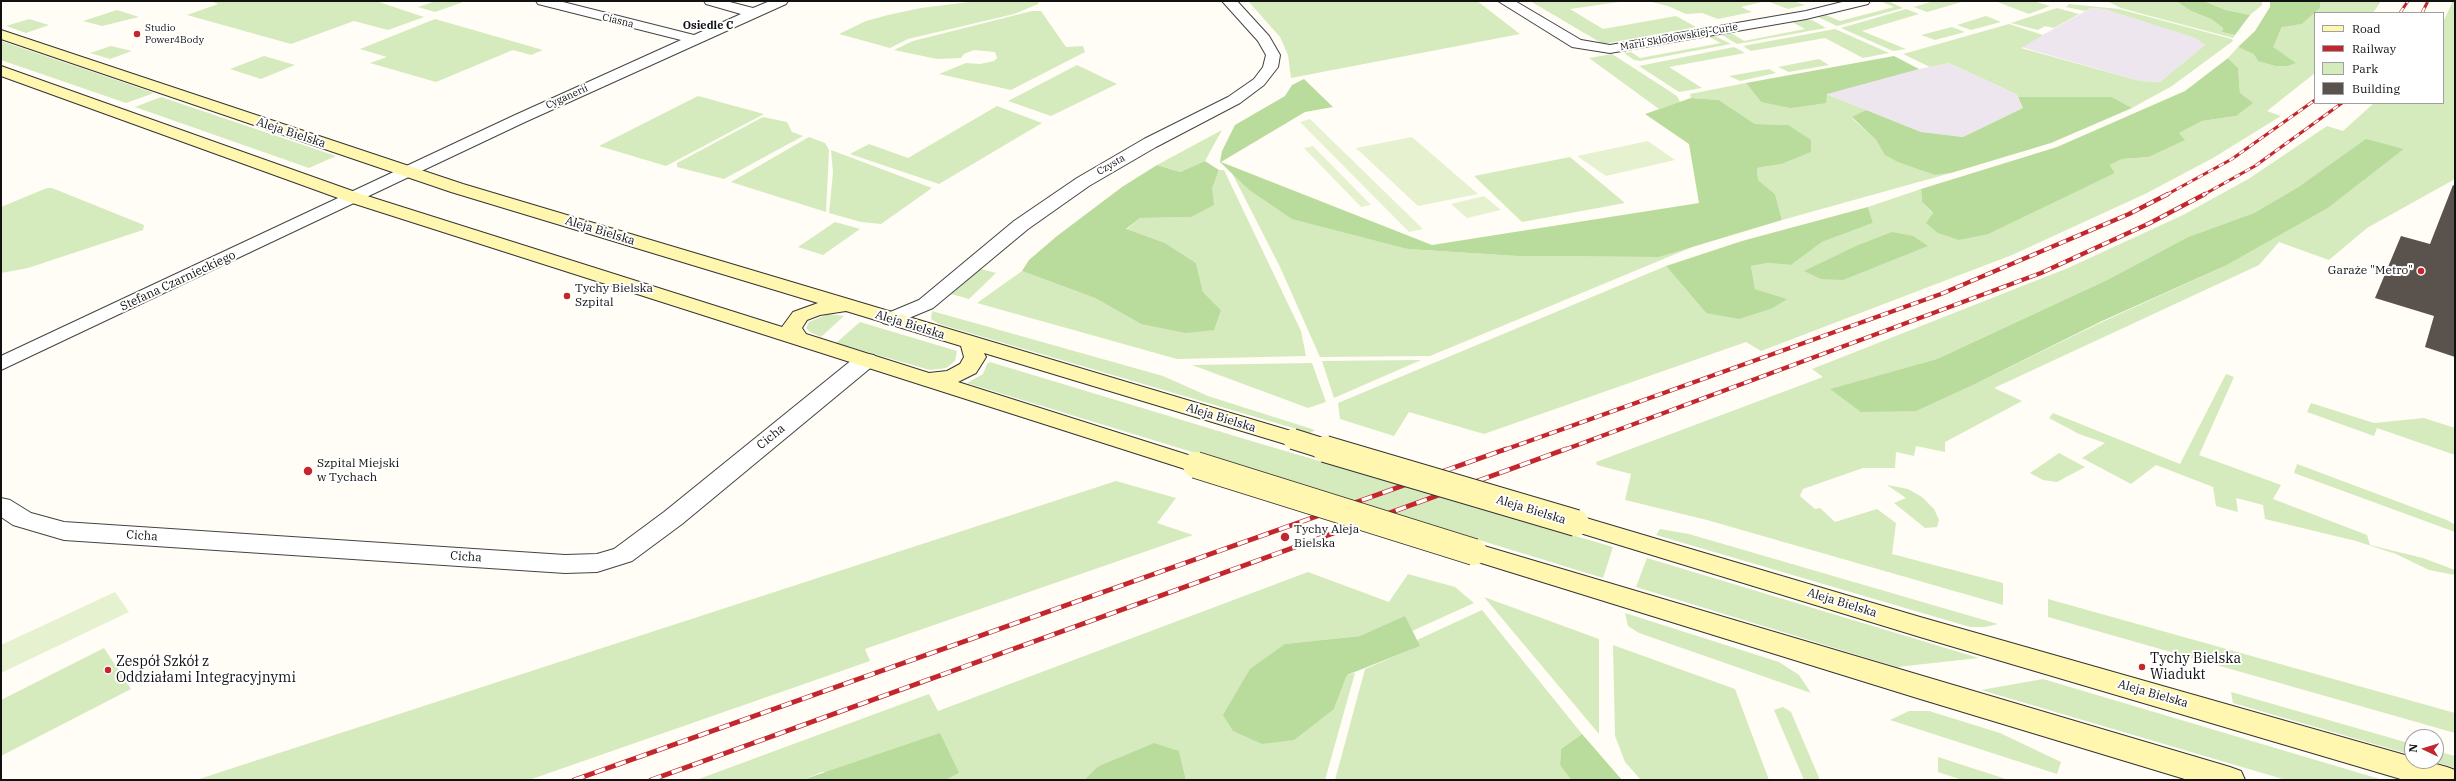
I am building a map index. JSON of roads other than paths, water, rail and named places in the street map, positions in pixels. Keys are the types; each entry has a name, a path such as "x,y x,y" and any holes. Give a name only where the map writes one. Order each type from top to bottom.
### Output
{"main road":[{"name":"Aleja Bielska","path":"1,34 408,172 847,306 1927,629 2447,780"},
{"path":"1,72 355,198 1474,552 1917,687 2230,780"},
{"path":"799,339 791,328 800,316 816,309 847,306"},
{"path":"928,380 952,377 968,368 974,357 970,343"}],"street":[{"name":"Ciasna","path":"542,1 694,40"},
{"path":"711,1 754,13"},
{"name":"Cyganerii","path":"355,198 408,172 781,1"},
{"name":"Czysta","path":"890,319 926,304 1021,225 1083,182 1150,143 1239,97 1259,82 1270,67 1273,55 1264,39 1229,1"},
{"name":"Marii Skłodowskiej-Curie","path":"1504,1 1577,44 1610,49 1801,16 1863,1"},
{"name":"Stefana Czarnieckiego","path":"1,364 355,198"},
{"name":"Cicha","path":"1,506 22,519 64,530 565,564 597,563 623,555 672,518 866,360"}],"railway":[{"path":"2401,12 2408,1"},
{"path":"2422,12 2428,1"},
{"path":"2166,195 2232,159 2314,101"},
{"path":"2203,195 2255,166 2341,104"},
{"path":"1504,450 1941,294 2129,214 2168,194"},
{"path":"1564,450 2041,273 2150,223 2205,194"},
{"path":"574,780 1506,449"},
{"path":"651,780 1566,449"}],"place":[{"name":"Studio Power4Body","path":"137,34"},
{"name":"Garaże \"Metro\"","path":"2421,271"},
{"name":"Tychy Bielska Szpital","path":"567,296"},
{"name":"Szpital Miejski w Tychach","path":"308,471"},
{"name":"Tychy Aleja Bielska","path":"1285,537"},
{"name":"Tychy Bielska Wiadukt","path":"2142,667"},
{"name":"Zespół Szkół z Oddziałami Integracyjnymi","path":"108,670"}],"district":[{"name":"Osiedle C","path":"708,26"}]}
